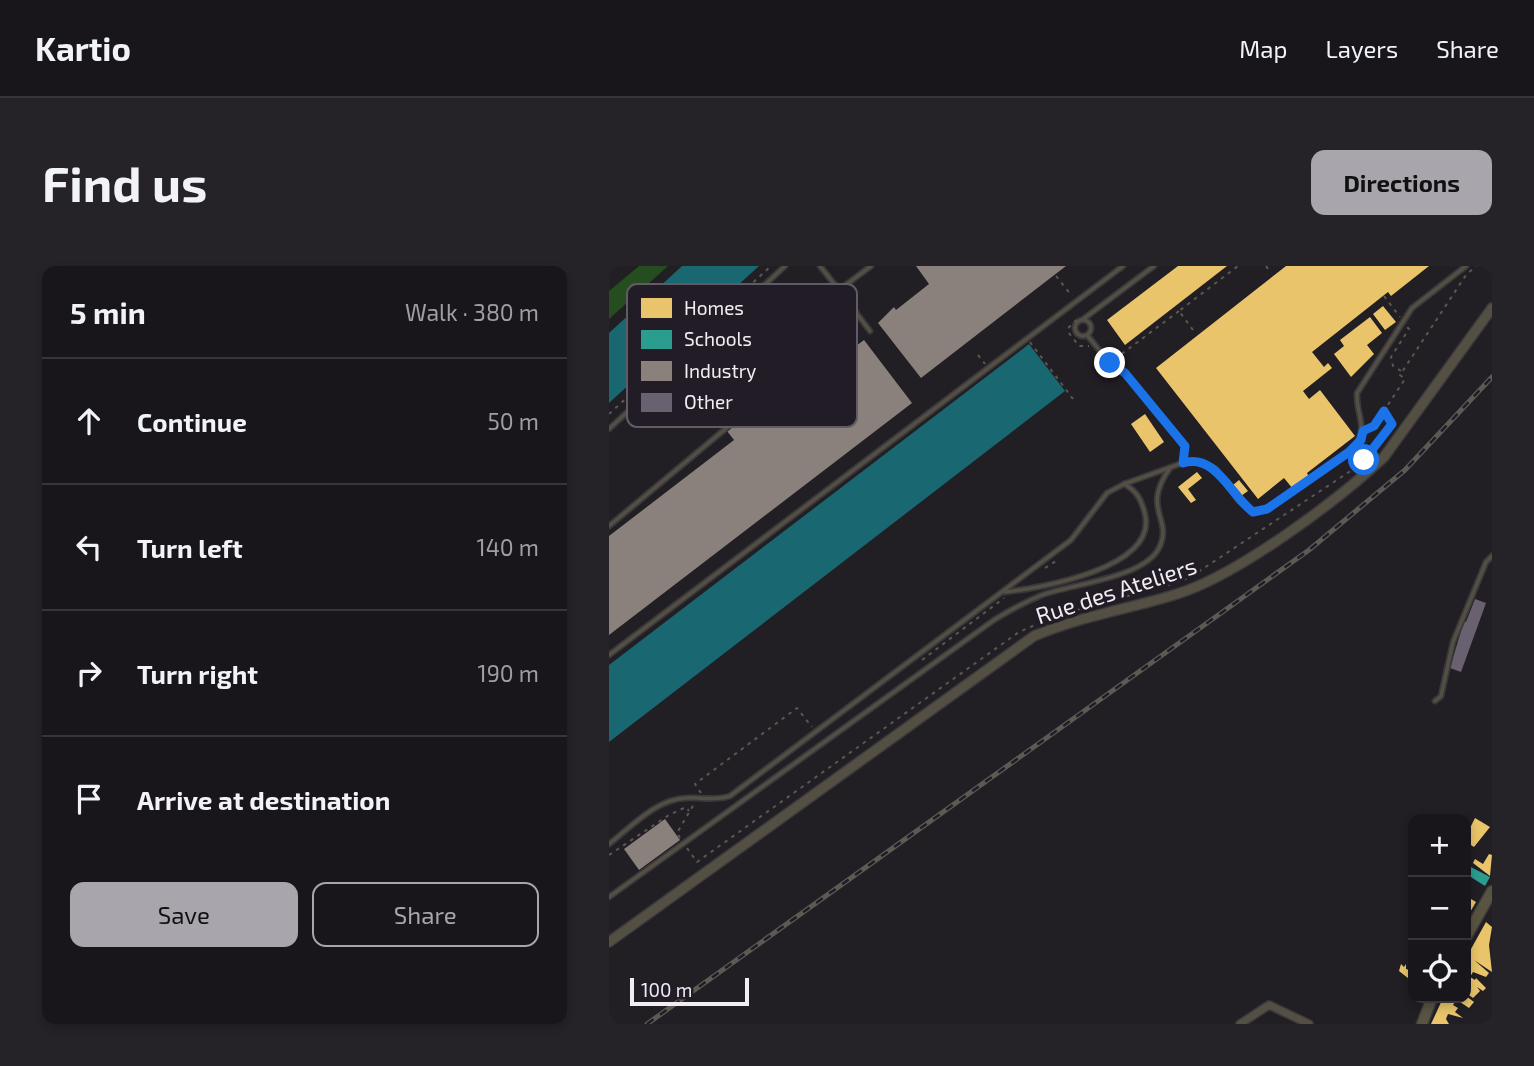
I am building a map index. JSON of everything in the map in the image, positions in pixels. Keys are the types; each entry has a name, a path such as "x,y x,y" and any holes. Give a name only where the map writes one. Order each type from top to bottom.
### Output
{"main road":[{"path":"1471,928 1492,891"},
{"path":"1422,1024 1430,1003"}],"street":[{"name":"Rue des Ateliers","path":"609,942 1034,636 1088,616 1178,594 1205,583 1292,528 1363,476 1384,457 1492,309"},
{"path":"1240,1024 1269,1005 1309,1024"}],"lane":[{"path":"766,284 785,266"},
{"path":"820,266 834,284"},
{"path":"847,284 871,266"},
{"path":"609,655 1122,266"},
{"path":"1154,266 1082,320 1075,329 1077,334 1087,335 1110,363 1125,373 1185,446 1183,463"},
{"path":"609,844 659,806 672,800 720,800 730,796 1071,540 1107,493 1124,484 1183,463 1201,462 1216,469 1239,502 1253,512 1267,509 1349,452 1361,440 1363,431 1357,393 1412,308 1466,266"},
{"path":"857,313 870,331"},
{"path":"1082,320 1090,326 1087,335"},
{"path":"609,429 627,412"},
{"path":"609,526 727,427"},
{"path":"609,897 994,620 1044,594 1145,564 1159,547 1163,536 1156,493 1171,467"},
{"path":"1003,592 1042,587 1093,572 1126,554 1141,539 1146,517 1136,491 1124,484"},
{"path":"1435,701 1441,696 1453,642 1486,562 1492,556"}],"path":[{"path":"751,284 771,266"},
{"path":"1110,363 1238,266"},
{"path":"1266,266 1271,273"},
{"path":"1363,431 1374,426 1405,379 1400,375 1466,275 1476,266"},
{"path":"1056,276 1073,297"},
{"path":"1073,304 1078,311 1077,320 1069,327 1068,332 1079,346 1094,349"},
{"path":"1178,311 1193,330"},
{"path":"1028,339 1073,399"},
{"path":"609,414 627,398"},
{"path":"1163,568 1168,586 1189,578 1349,472 1378,445 1392,424 1384,411"},
{"path":"609,855 669,815 686,807 689,812"}],"green space":[{"path":"639,266 668,266 648,284 627,284 627,303 609,319 609,291"}],"water":[{"path":"682,266 759,266 739,284 662,284"},
{"path":"627,316 627,387 609,403 609,333"},
{"path":"1029,344 1065,391 609,742 609,665"}],"building: Homes":[{"path":"1178,266 1227,266 1125,345 1107,320"},
{"path":"1286,266 1429,266 1391,296 1388,292 1312,352 1324,367 1328,363 1332,368 1303,391 1309,399 1320,390 1355,436 1307,473 1309,477 1293,489 1284,478 1258,499 1156,368"},
{"path":"1383,306 1396,322 1385,330 1373,314"},
{"path":"1370,317 1382,333 1367,345 1374,354 1351,377 1334,354 1344,346 1340,340"},
{"path":"1145,414 1164,442 1150,452 1131,424"},
{"path":"1197,472 1202,478 1188,489 1196,500 1191,503 1178,487"},
{"path":"1239,480 1248,491 1241,496 1233,485"},
{"path":"1475,818 1490,827 1474,847 1471,845 1471,826"},
{"path":"1489,854 1492,855 1490,876 1473,863 1475,859 1483,864"},
{"path":"1486,922 1492,927 1489,945 1492,972 1474,960 1489,973 1486,977 1473,972 1471,975 1471,949"},
{"path":"1401,964 1404,967 1406,964 1408,978 1399,971"},
{"path":"1471,978 1476,978 1486,988 1483,991 1477,987 1480,991 1473,998"},
{"path":"1471,1000 1474,1002 1469,1008 1462,1003 1471,1003"},
{"path":"1441,1003 1454,1003 1453,1005 1458,1008 1455,1012 1463,1018 1448,1014 1446,1019 1449,1024 1431,1024"}],"building: Schools":[{"path":"1471,867 1490,877 1485,886 1471,877"}],"building: Industry":[{"path":"916,266 1066,266 921,378 878,323 894,307 896,310 929,284"},
{"path":"864,340 912,403 609,635 609,536 734,440 727,431 732,427 857,427 857,345"},
{"path":"665,819 680,840 639,870 624,849"}],"building: Other":[{"path":"1475,599 1486,603 1461,672 1450,668 1464,621 1466,622"}],"railway":[{"path":"647,1024 1309,550 1405,470 1492,377"}],"route":[{"path":"1110,363 1125,373 1185,446 1183,463 1201,462 1216,469 1239,502 1253,512 1267,509 1349,452 1361,440 1363,431 1374,426 1384,411 1392,424 1364,460"}]}
